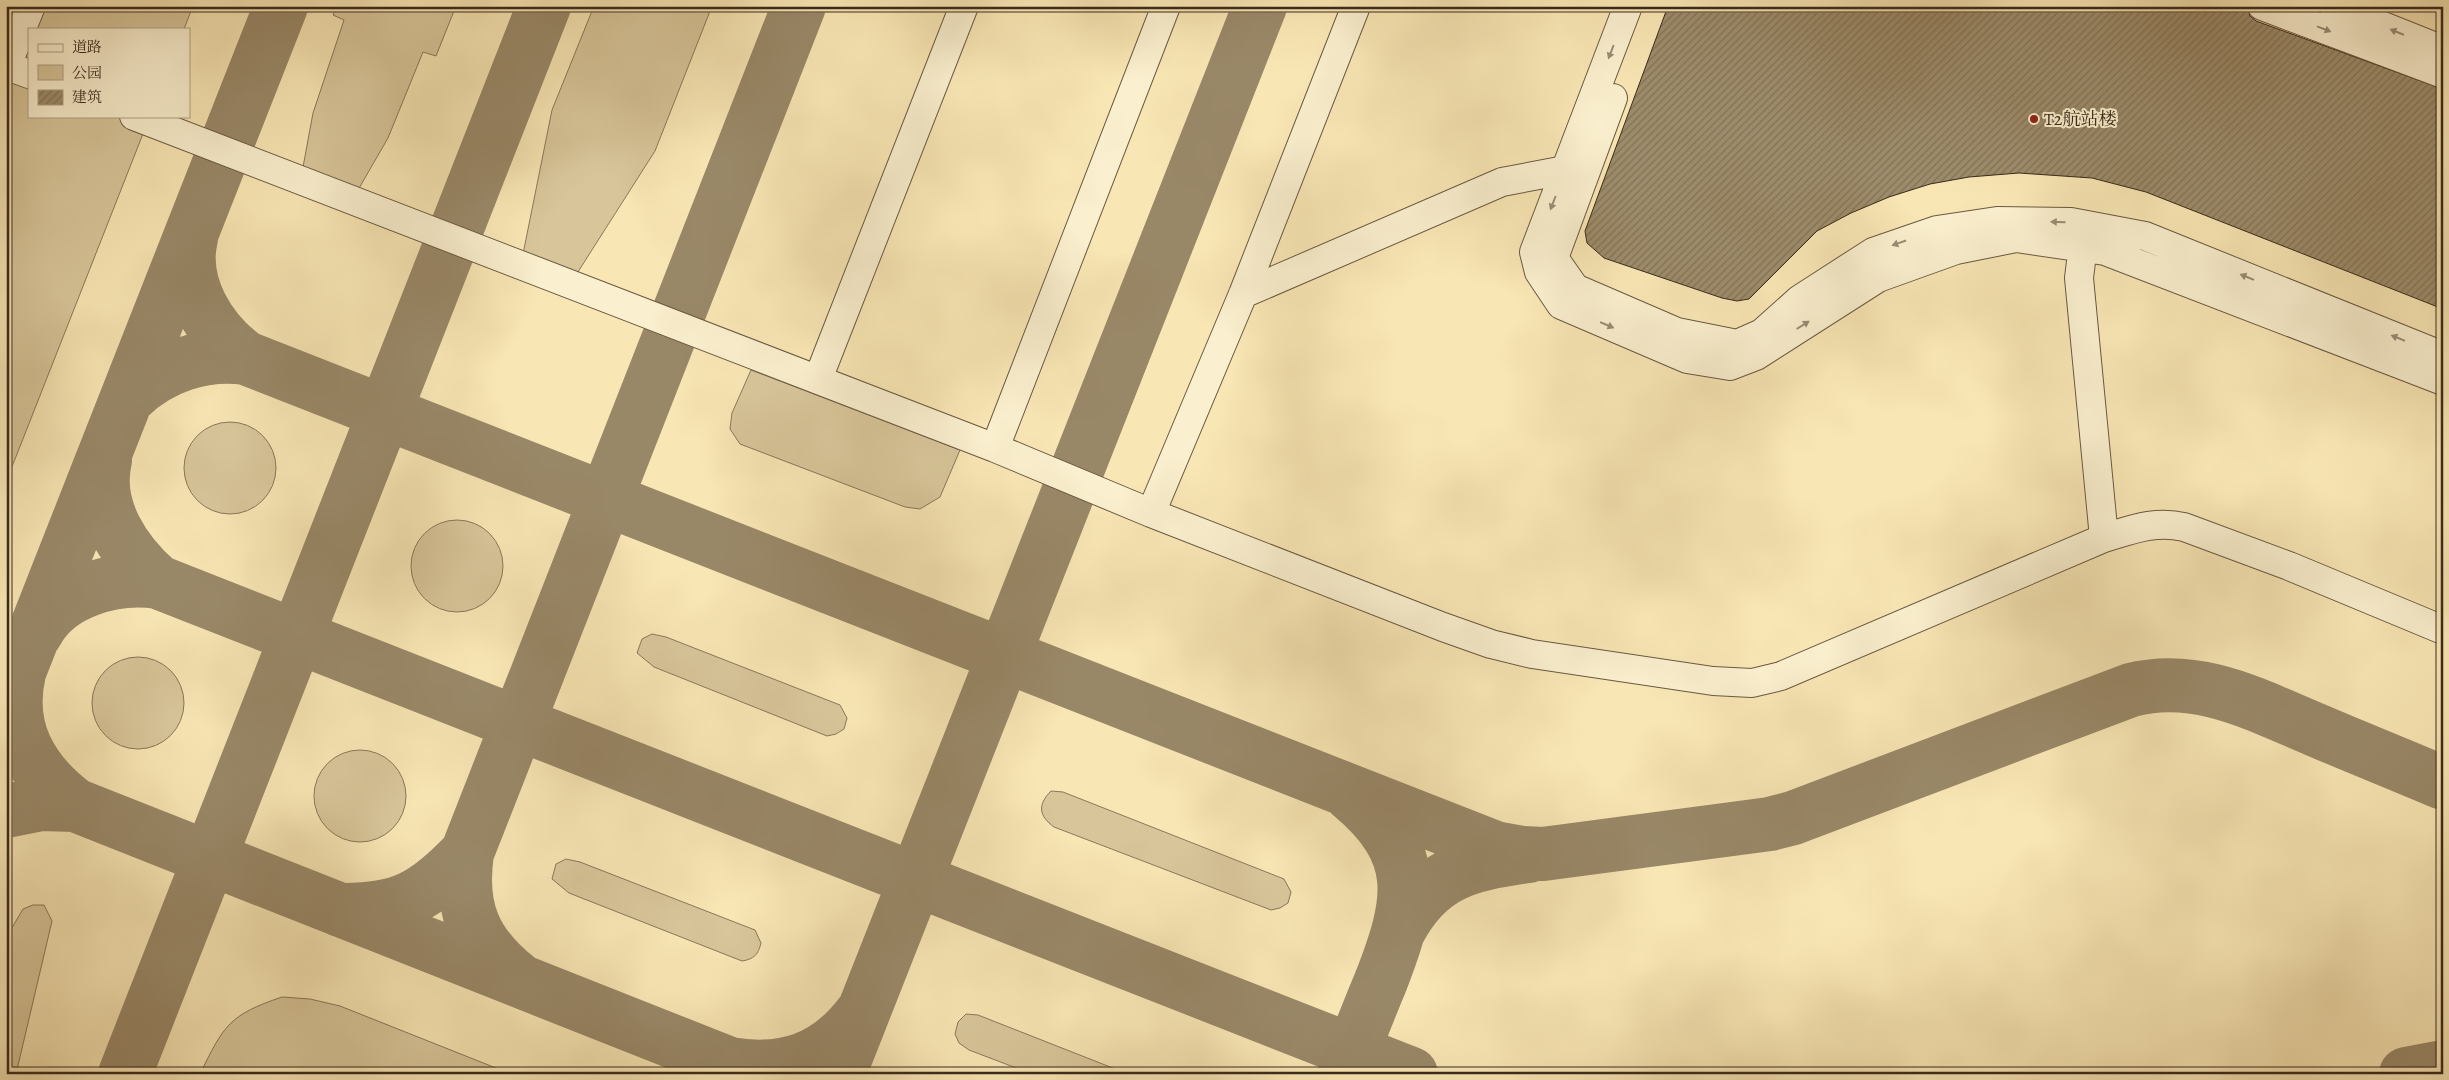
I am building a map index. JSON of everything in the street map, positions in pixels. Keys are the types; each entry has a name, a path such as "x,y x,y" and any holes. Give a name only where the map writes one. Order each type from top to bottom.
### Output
{"lane":[{"path":"14,70 31,6"},
{"path":"818,379 964,6"},
{"path":"995,448 1166,6"},
{"path":"1151,513 1243,294 1356,6"},
{"path":"1576,171 1628,6"},
{"path":"1648,6 1576,171 1534,252 1539,272 1561,305 1687,359 1730,366 1756,356 1878,278 1956,250 2016,238 2145,236 2443,356"},
{"path":"2262,6 2443,74"},
{"path":"2333,6 2443,50"},
{"path":"139,118 995,448 1151,513 1434,624 1491,644 1532,654 1731,684 1752,683 1781,676 1980,589 2104,538 2153,524 2168,523 2184,527 2289,566 2443,630"},
{"path":"1243,294 1502,182 1576,171"},
{"path":"2084,236 2105,251 2443,381"},
{"path":"2084,236 2079,278 2104,538"}],"green space":[{"path":"6,6 193,6 184,28 28,28 28,118 149,118 6,482"},
{"path":"337,6 456,6 436,56 423,52 388,138 358,190 303,167 313,113 344,20 333,15"},
{"path":"594,6 712,6 655,151 576,275 523,254 552,110"},
{"path":"751,370 960,450 940,497 920,509 905,507 740,444 730,429 732,413"},
{"path":"230,422 248,426 262,436 272,450 276,468 272,486 262,500 248,510 230,514 212,510 198,500 188,486 184,468 188,450 198,436 212,426"},
{"path":"457,520 475,524 489,534 499,548 503,566 499,584 489,598 475,608 457,612 439,608 425,598 415,584 411,566 415,548 425,534 439,524"},
{"path":"652,634 666,637 840,705 847,718 844,729 836,734 827,736 654,667 637,653 642,639"},
{"path":"138,657 156,661 170,671 180,685 184,703 180,721 170,735 156,745 138,749 120,745 106,735 96,721 92,703 96,685 106,671 120,661"},
{"path":"360,750 369,751 386,758 398,770 405,787 405,805 398,822 386,834 369,841 360,842 351,841 334,834 322,822 315,805 314,796 315,787 322,770 334,758 351,751"},
{"path":"1051,791 1063,792 1284,879 1291,892 1288,903 1280,908 1271,910 1054,827 1045,819 1042,810 1043,801"},
{"path":"566,859 580,862 755,930 761,943 758,951 752,958 742,961 569,893 552,879 556,864"},
{"path":"33,905 44,905 52,921 16,1074 6,1074 6,938 23,909"},
{"path":"282,997 310,999 340,1006 511,1074 200,1074 215,1044 230,1024 250,1010"},
{"path":"966,1014 978,1015 1128,1074 1032,1074 969,1050 959,1043 955,1034 958,1022"}],"building":[{"name":"T2航站楼","path":"1668,6 2247,6 2250,16 2256,21 2443,89 2443,309 2146,192 2092,178 2019,173 1969,177 1930,184 1889,197 1851,213 1817,231 1749,299 1737,301 1722,298 1604,258 1587,243 1585,231"}],"taxiway":[{"path":"6,705 281,6"},
{"path":"125,1074 544,6"},
{"path":"467,853 799,6"},
{"path":"839,1074 1260,6"},
{"path":"129,397 154,377 183,364 214,357 246,358 221,335 201,306 194,290 190,273 191,238"},
{"path":"246,358 1495,848 1522,853 1543,854 1770,824 1793,818 2131,690 2156,686 2180,686 2226,694 2443,783"},
{"path":"36,633 58,606 89,590 106,584 141,581 158,582 123,543 108,512 103,478 105,460"},
{"path":"158,582 1411,1074"},
{"path":"6,811 41,804 75,805 46,778 26,748 19,731 16,713 19,673"},
{"path":"1344,1074 1392,952 1404,902 1404,880 1400,858 1390,837 1373,816 1350,794"},
{"path":"75,805 755,1074"},
{"path":"340,910 380,908 411,898 438,880 467,853 465,891 473,924 480,939 490,952 518,979"},
{"path":"1399,930 1424,895 1438,883 1469,868 1528,856"},
{"path":"739,1071 729,1064 768,1066 802,1060 833,1042 848,1030 861,1014"},
{"path":"2406,1074 2443,1067"}],"place":[{"name":"T2航站楼","path":"2034,119"}]}
